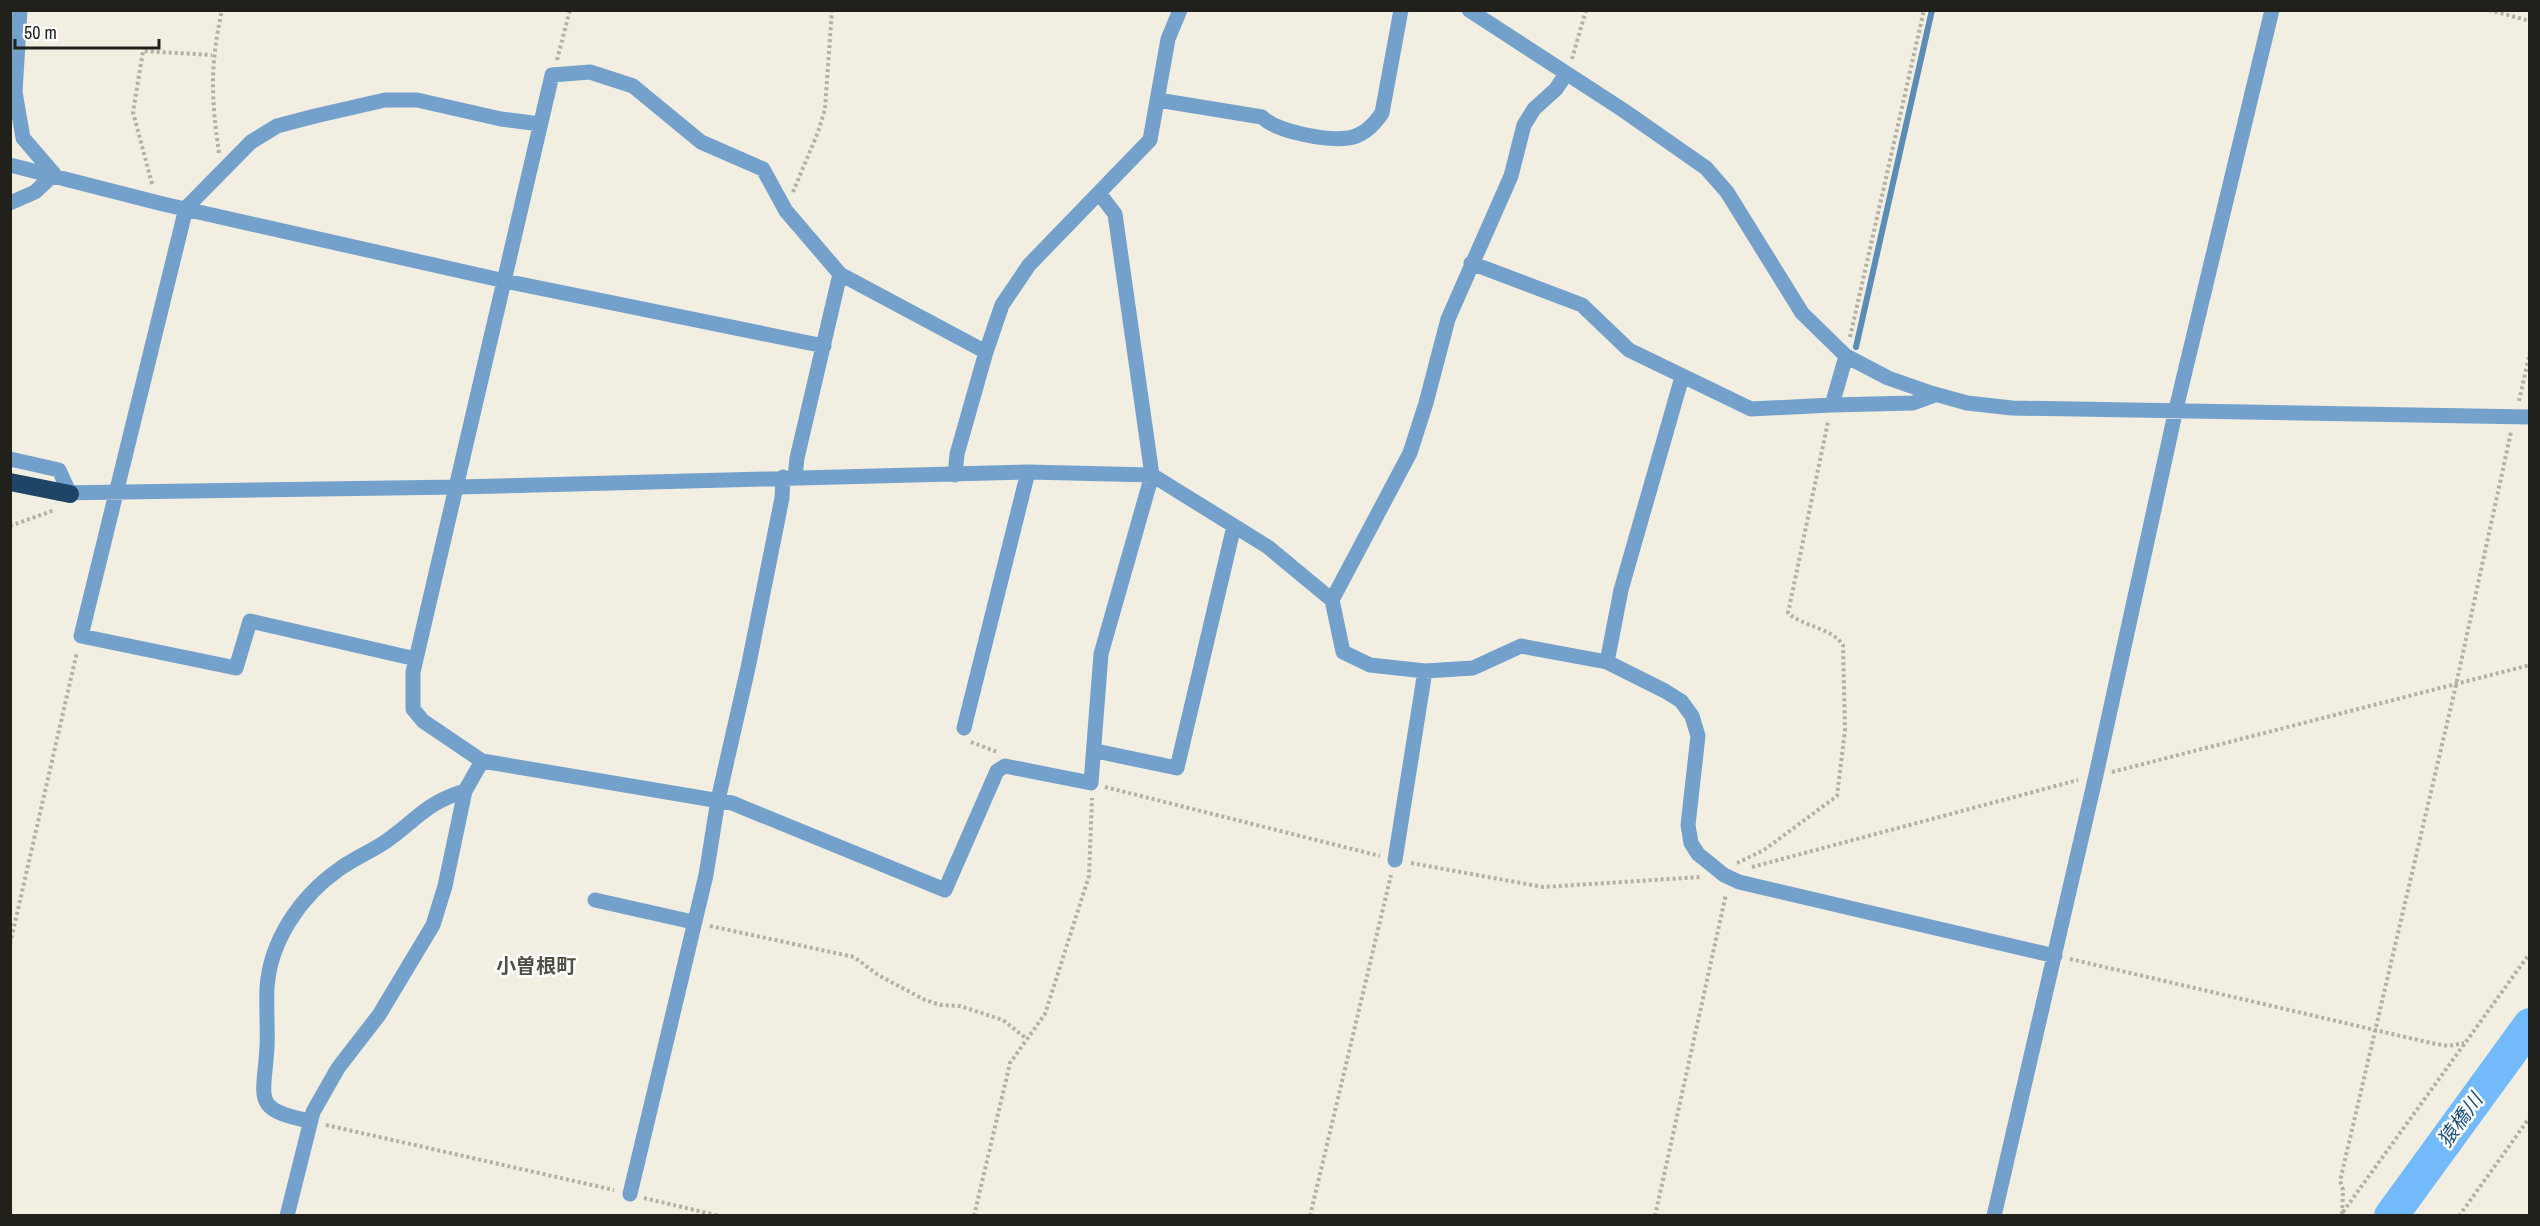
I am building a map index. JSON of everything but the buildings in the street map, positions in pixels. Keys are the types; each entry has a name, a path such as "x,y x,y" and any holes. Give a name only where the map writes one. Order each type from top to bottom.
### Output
{"highway":[{"path":"14,491 70,494"}],"street":[{"path":"20,10 15,92 23,138 54,174"},
{"path":"955,475 957,454 1002,305 1029,265 1150,140 1168,39 1180,10"},
{"path":"1158,100 1262,117 1271,126 1320,137 1348,138 1361,134 1374,124 1382,113 1401,10"},
{"path":"1469,10 1706,168 1727,192 1802,313 1845,356 1887,378 1935,395 1967,403 2012,408 2176,409 2522,417"},
{"path":"1994,1215 2096,776 2176,409 2272,10"},
{"path":"986,352 840,274 786,211 763,169 700,142 633,86 590,72 552,75 458,487 416,658 411,689 413,709 423,722 482,761 732,803 806,831 945,890 997,771 1005,766 1091,783 1096,751 1095,731 1101,654 1152,475 1115,214 1099,192"},
{"path":"1332,600 1410,453 1448,319 1511,176 1524,125 1534,110 1556,89 1566,74"},
{"path":"416,658 250,621 236,668 81,636 186,208 251,142 277,126 385,100 417,100 540,124"},
{"path":"10,165 54,174 163,204 505,281 824,346"},
{"path":"10,203 36,192 54,174"},
{"path":"1471,263 1582,305 1629,350 1750,409 1913,403 1935,395"},
{"path":"630,1194 706,875 718,800 758,623 782,498 797,458 840,274"},
{"path":"1832,405 1845,356"},
{"path":"1607,662 1621,590 1682,377"},
{"path":"10,459 59,470 70,494 458,487 1028,472 1152,475 1268,547 1332,600 1343,652 1370,665 1425,671 1473,668 1521,646 1607,662 1681,701 1692,716 1698,736 1688,825 1691,843 1698,854 1724,875 1739,882 2055,956"},
{"path":"964,728 1028,472"},
{"path":"1096,751 1177,768 1234,526"},
{"path":"1395,860 1425,671"},
{"path":"287,1215 310,1121 338,1068 380,1015 433,925 445,886 465,791 482,761"},
{"path":"310,1121 277,1113 268,1107 264,1094 268,1039 267,987 272,961 283,932 308,898 337,870 385,842 434,803 465,791"},
{"path":"595,900 693,922"}],"path":[{"path":"221,171 212,109 212,55 222,10"},
{"path":"552,75 570,10"},
{"path":"786,211 825,109 832,10"},
{"path":"1566,74 1586,10"},
{"path":"1845,356 1924,10"},
{"path":"2489,10 2529,21"},
{"path":"163,204 148,177 133,112 143,51 212,55"},
{"path":"2341,1215 2343,1190 2340,1181 2456,685 2522,417 2529,352"},
{"path":"1724,875 1738,862 1764,850 1837,796 1845,730 1844,645 1839,638 1796,620 1788,614 1832,405"},
{"path":"10,526 60,508 70,494"},
{"path":"10,944 81,636"},
{"path":"974,1215 1010,1063 1044,1014 1089,876 1091,783 1395,860 1543,887 1724,875 2096,776 2529,665"},
{"path":"964,728 962,735 966,740 993,749 1001,756 1005,766"},
{"path":"1310,1215 1395,860"},
{"path":"1655,1215 1727,887 1724,875"},
{"path":"693,922 854,957 878,975 925,1000 941,1005 960,1006 1003,1020 1027,1039"},
{"path":"2341,1215 2529,953"},
{"path":"2055,956 2440,1045 2464,1043"},
{"path":"2459,1215 2529,1117"},
{"path":"310,1121 720,1215"}],"waterway":[{"path":"1856,347 1932,10"},
{"name":"猿橋川","path":"2391,1216 2530,1025"}],"district":[{"name":"小曽根町","path":"536,966"}]}
